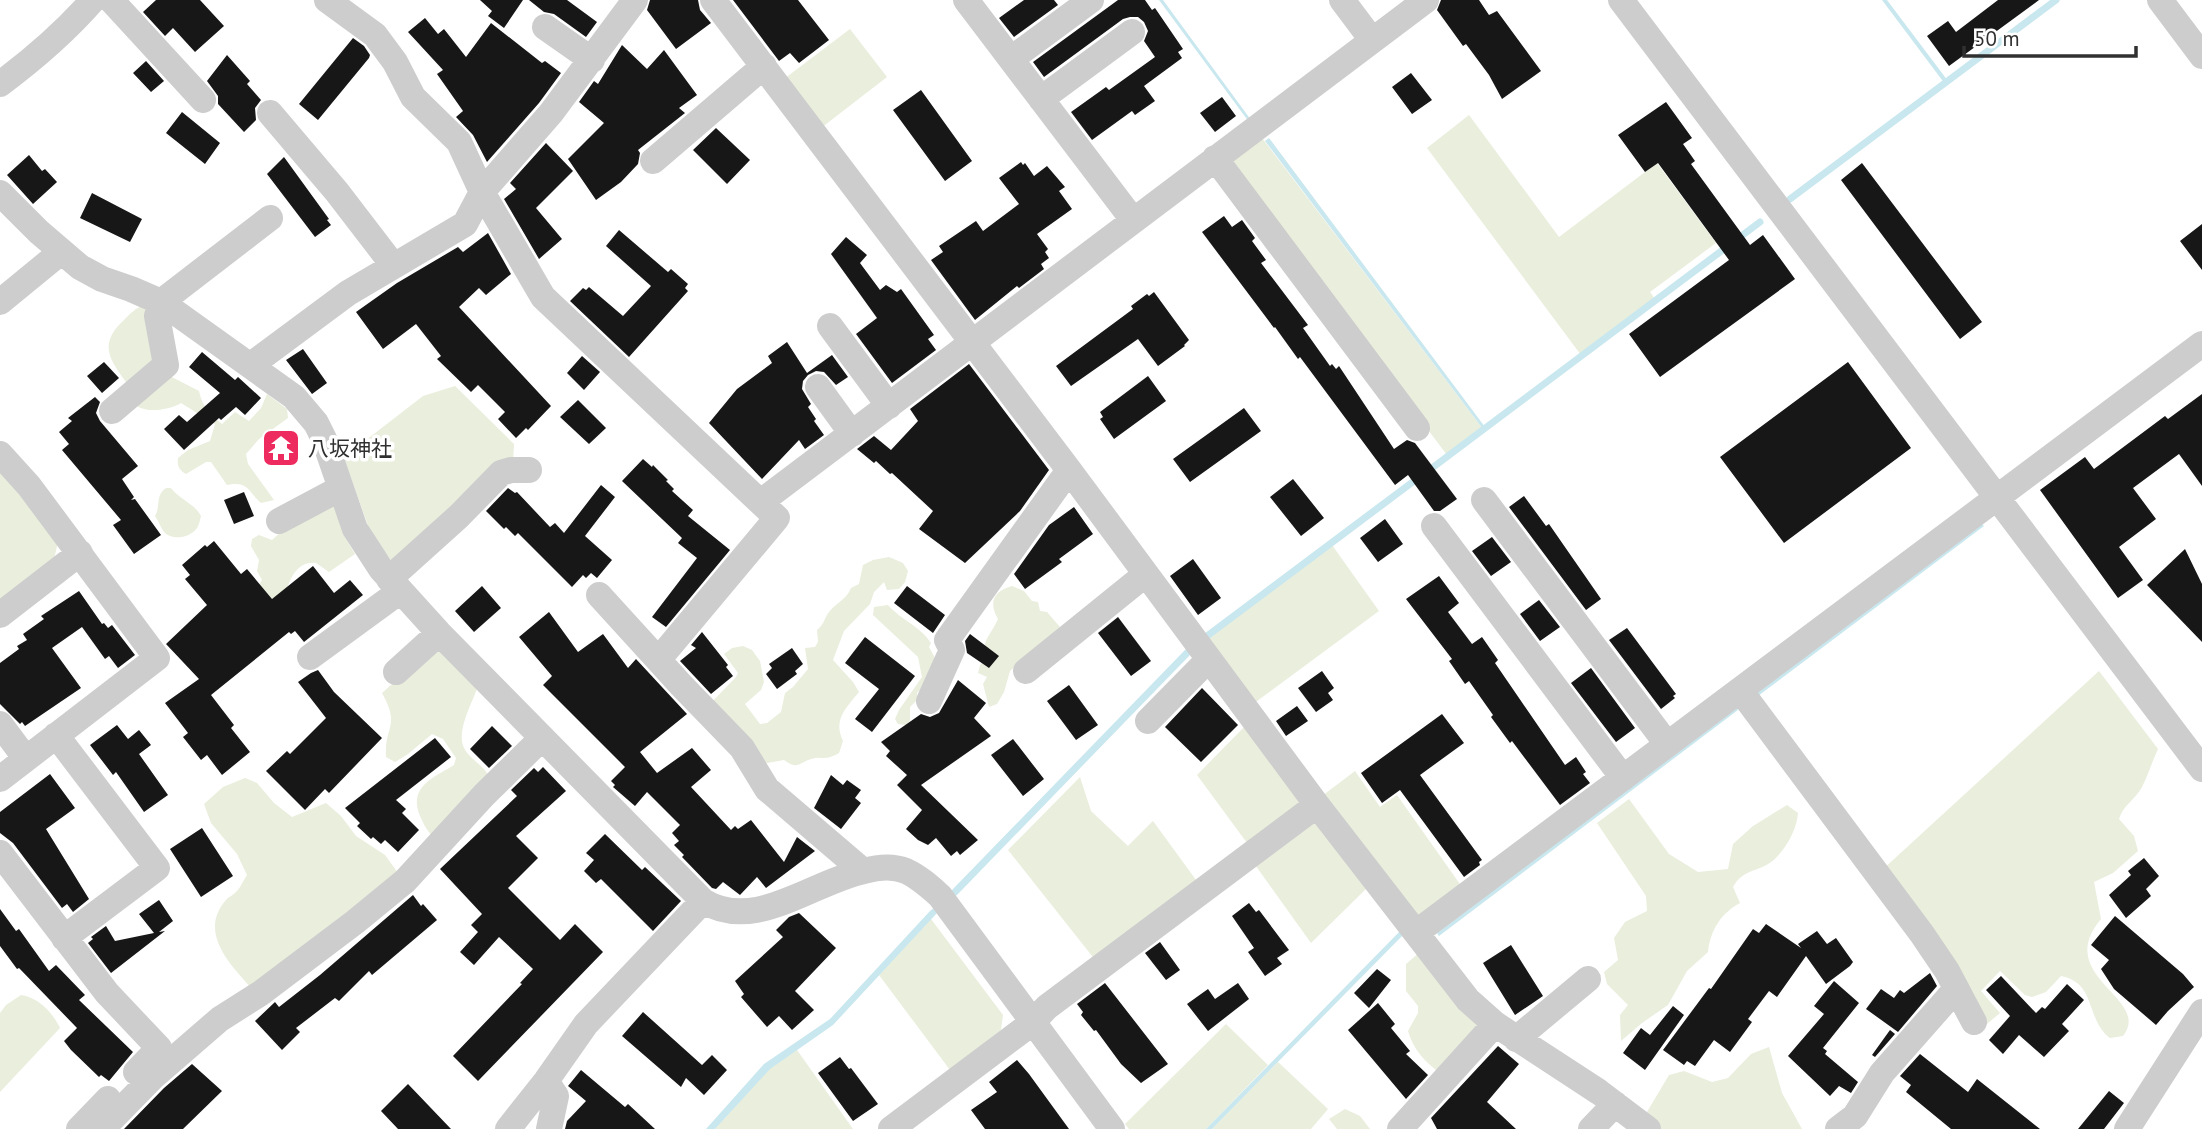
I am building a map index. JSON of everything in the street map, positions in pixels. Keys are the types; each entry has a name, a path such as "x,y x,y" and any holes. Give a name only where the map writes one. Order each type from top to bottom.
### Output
{"street":[{"path":"0,84 51,43 93,0"},
{"path":"111,0 203,100"},
{"path":"327,0 375,35 395,62 413,97 459,142 482,192 542,297 762,501 777,518 659,659"},
{"path":"713,0 973,342 1208,660 1468,1000 1505,1031 1648,1129"},
{"path":"1011,59 1091,0"},
{"path":"1342,0 1372,40"},
{"path":"762,501 1426,0"},
{"path":"1621,0 2202,769"},
{"path":"2160,0 2202,56"},
{"path":"251,365 348,293 464,224 482,192 551,113 592,60 627,3"},
{"path":"978,5 1011,59 1133,220"},
{"path":"545,27 592,60"},
{"path":"1041,99 1132,32"},
{"path":"653,161 764,66"},
{"path":"270,113 337,192 393,265"},
{"path":"1215,158 1417,428"},
{"path":"0,192 80,267 102,279 161,302 294,397 316,423 324,439 355,529 364,546 394,585 703,901 732,912 749,912 766,908 848,874 883,866 904,870 922,880 940,897 1112,1129"},
{"path":"112,411 166,365 157,316 161,302 270,218"},
{"path":"0,302 61,252"},
{"path":"830,327 889,406"},
{"path":"1416,932 2202,344"},
{"path":"818,387 852,433"},
{"path":"0,454 29,486 157,658 0,779"},
{"path":"310,657 394,585 501,473 529,470"},
{"path":"929,701 952,650 947,640 1069,470"},
{"path":"279,521 341,488"},
{"path":"1484,500 1667,744"},
{"path":"1434,526 1623,778"},
{"path":"0,615 80,553"},
{"path":"1026,671 1146,574"},
{"path":"599,595 742,748 767,789 863,871"},
{"path":"396,672 439,633"},
{"path":"1149,721 1208,660"},
{"path":"1740,690 1922,934 1974,1022"},
{"path":"0,724 26,759"},
{"path":"56,735 157,868 64,938"},
{"path":"102,1129 153,1077 220,1019 293,969 405,881 484,795 542,738"},
{"path":"891,1129 1032,1023 1047,1007 1318,805"},
{"path":"0,853 107,993 159,1048 79,1129"},
{"path":"508,1129 586,1024 703,901"},
{"path":"1401,1129 1505,1031 1588,979"},
{"path":"1838,1129 1855,1116 1882,1073 1956,989"},
{"path":"2127,1129 2202,1012"},
{"path":"546,1081 556,1096 549,1129"},
{"path":"1591,1129 1615,1104"}],"green space":[{"path":"850,29 887,77 821,128 784,79"},
{"path":"1469,115 1559,237 1657,163 1716,243 1650,292 1655,299 1581,355 1427,148"},
{"path":"1259,134 1483,429 1447,455 1225,160"},
{"path":"142,306 149,310 159,363 126,382 111,358 109,343 116,328"},
{"path":"166,374 199,391 207,410 222,424 235,412 249,421 261,408 267,394 287,409 288,418 259,439 246,454 248,464 274,500 261,503 243,486 227,485 211,462 206,462 186,474 180,469 178,458 188,450 210,441 215,424 181,403 170,408 149,410 133,402"},
{"path":"455,386 514,444 513,463 396,567 370,531 342,453 370,437 423,396"},
{"path":"0,470 58,542 54,559 0,601"},
{"path":"166,488 171,488 201,516 197,528 190,534 181,537 167,535 155,516 160,494"},
{"path":"332,501 345,537 355,554 329,572 316,563 305,564 293,575 287,589 272,600 251,598 262,580 257,571 259,560 251,546 252,539 259,535 272,540 283,530"},
{"path":"1332,545 1379,611 1253,704 1204,641"},
{"path":"889,557 903,563 908,571 905,582 899,589 887,590 884,582 874,592 870,604 844,631 833,660 859,692 845,709 840,721 843,741 839,753 811,759 798,765 784,760 762,764 710,704 738,673 724,654 732,648 743,646 752,650 760,661 764,682 761,690 745,704 760,724 767,723 781,712 785,693 808,669 805,648 815,647 818,642 817,630 851,588 859,584 863,565"},
{"path":"1012,586 1024,591 1032,601 1038,602 1040,611 1047,612 1060,627 1010,671 1004,692 997,704 989,707 983,684 987,677 978,673 984,661 986,642 998,619 993,602 997,594"},
{"path":"888,605 927,637 935,658 926,681 917,693 917,700 910,707 910,721 906,725 898,724 895,719 922,677 918,657 873,615 874,607"},
{"path":"435,646 477,689 465,718 462,742 466,752 487,773 487,782 436,839 426,829 417,806 417,798 425,784 454,765 456,758 443,739 432,734 395,762 386,757 391,720 388,704 382,693"},
{"path":"2099,671 2158,749 2142,787 2119,819 2134,836 2138,851 2113,873 2094,882 2101,919 2089,939 2088,956 2094,971 2125,1010 2129,1022 2123,1036 2110,1038 2097,1021 2086,994 2072,980 2061,976 2046,992 2032,997 2025,995 2000,971 1981,991 2000,1013 1987,1024 1979,1021 1881,871"},
{"path":"1248,723 1305,798 1250,847 1197,775"},
{"path":"1355,771 1380,807 1397,795 1462,887 1417,916 1322,796"},
{"path":"1080,777 1091,811 1128,846 1153,821 1199,884 1096,961 1008,850"},
{"path":"245,778 257,783 274,803 292,817 326,803 341,816 356,836 385,855 401,877 253,990 228,960 216,937 215,925 218,912 247,875 237,854 211,823 204,804 223,787"},
{"path":"1629,799 1669,854 1698,872 1728,869 1733,844 1753,826 1787,805 1798,813 1792,834 1774,860 1744,875 1733,887 1740,903 1718,923 1708,952 1687,971 1668,1005 1621,1041 1620,1015 1628,1005 1607,984 1604,972 1618,960 1614,938 1625,922 1647,911 1646,896 1597,823"},
{"path":"1312,819 1370,885 1311,943 1253,862"},
{"path":"931,919 1003,1015 1001,1030 950,1070 879,975"},
{"path":"1420,952 1485,1027 1442,1074 1421,1056 1408,1031 1418,1013 1418,1006 1406,991 1406,964"},
{"path":"21,995 44,1007 60,1028 0,1092 0,1013 6,1005"},
{"path":"1226,1024 1268,1065 1206,1129 1129,1129 1125,1124"},
{"path":"1769,1047 1782,1093 1802,1129 1659,1129 1644,1117 1669,1075 1684,1071 1712,1082 1728,1078 1751,1054"},
{"path":"797,1050 853,1129 715,1129 769,1069"},
{"path":"1278,1062 1328,1109 1311,1129 1212,1129"},
{"path":"1345,1109 1360,1116 1370,1129 1337,1129 1329,1119"}],"water":[{"path":"1159,0 1163,0 1251,120 1249,122"},
{"path":"1882,0 1887,0 1948,81 1945,84"},
{"path":"1269,138 1485,427 1483,429 1265,141"},
{"path":"1982,524 1984,526 1758,696 1756,693"},
{"path":"1736,706 1738,710 1439,936 1437,933"},
{"path":"955,891 833,1025 770,1069 715,1129 706,1129 764,1064 830,1019 930,911"},
{"path":"1403,928 1406,932 1212,1129 1206,1129"}],"building":[{"path":"156,0 200,0 224,26 195,52 173,28 165,36 143,12"},
{"path":"480,0 523,0 504,28 488,16 492,11"},
{"path":"529,0 567,0 597,22 586,37"},
{"path":"650,0 698,0 700,10 711,23 676,49 647,10"},
{"path":"733,0 798,0 829,40 799,63 790,53 779,61"},
{"path":"1024,0 1054,0 1058,5 1014,37 999,18"},
{"path":"1118,0 1145,0 1152,10 1155,8 1183,49 1178,52 1182,58 1144,86 1155,101 1135,115 1132,111 1092,140 1071,112 1106,87 1109,90 1155,57 1144,41 1148,31 1144,22 1138,17 1123,19 1044,77 1033,62"},
{"path":"1441,0 1479,0 1489,15 1497,11 1541,71 1502,99 1489,75 1466,44 1463,46 1437,10"},
{"path":"1998,0 2039,0 1949,66 1927,36 1948,21 1956,32"},
{"path":"425,18 438,34 444,29 466,57 491,23 542,63 545,61 561,73 539,103 487,162 473,135 456,117 463,111 437,74 443,70 408,32"},
{"path":"353,38 364,46 369,58 318,120 299,104"},
{"path":"622,45 647,69 664,50 697,95 679,108 685,113 638,150 638,164 621,182 596,200 568,159 604,123 579,102 594,81 598,84"},
{"path":"227,55 250,81 247,84 261,100 255,108 256,120 244,132 218,104 218,96 207,81"},
{"path":"146,61 164,81 151,92 133,73"},
{"path":"1411,73 1432,100 1412,114 1392,87"},
{"path":"921,90 972,161 945,181 893,110"},
{"path":"1222,97 1236,116 1215,132 1200,113"},
{"path":"1666,102 1692,138 1683,144 1695,161 1691,164 1750,245 1763,235 1795,279 1660,377 1629,334 1729,260 1658,163 1645,172 1618,135"},
{"path":"182,112 220,143 205,164 166,133"},
{"path":"716,128 750,160 727,184 693,150"},
{"path":"546,143 573,171 536,208 562,239 539,259 504,199 516,189 510,183"},
{"path":"29,155 42,171 45,169 57,182 33,204 7,175"},
{"path":"284,157 329,219 327,220 331,225 315,237 267,174"},
{"path":"1021,162 1023,165 1025,163 1034,176 1047,166 1065,187 1059,191 1072,209 1037,234 1048,249 1045,252 1049,258 1041,264 1044,269 1019,288 1017,286 975,320 931,260 943,252 939,246 976,221 983,231 1019,204 999,178"},
{"path":"1862,163 1982,322 1960,339 1841,180"},
{"path":"92,193 142,219 130,242 80,218"},
{"path":"1224,216 1232,227 1242,220 1255,238 1252,241 1266,260 1261,263 1308,325 1303,328 1330,366 1332,364 1336,369 1339,366 1394,449 1407,440 1415,443 1457,499 1440,511 1434,511 1408,475 1395,485 1300,357 1298,359 1202,232"},
{"path":"2202,224 2202,270 2180,241"},
{"path":"619,230 668,272 671,269 688,284 685,288 688,291 629,357 570,301 583,288 586,290 589,287 623,316 651,286 606,246"},
{"path":"488,233 511,274 486,295 479,288 459,307 551,406 528,430 526,428 516,438 498,419 505,412 478,385 471,392 437,359 441,356 416,324 383,349 356,312 397,283 458,247 463,252"},
{"path":"846,237 867,255 860,263 880,290 886,285 897,292 901,289 934,335 928,339 936,350 892,383 856,334 877,318 831,254"},
{"path":"1154,292 1189,340 1185,346 1158,366 1138,339 1071,386 1056,366 1133,309 1131,306"},
{"path":"787,342 807,373 832,355 848,377 836,385 824,372 816,371 808,375 803,381 802,389 811,404 808,407 816,419 814,421 824,435 805,449 799,440 762,479 709,423 737,389 772,363 768,356"},
{"path":"303,349 327,383 312,394 286,360"},
{"path":"202,352 235,380 238,377 261,398 245,415 236,407 221,420 219,418 184,450 164,429 179,415 187,422 220,393 189,367"},
{"path":"582,356 600,372 584,390 567,373"},
{"path":"104,362 119,378 102,393 87,376"},
{"path":"1848,362 1911,448 1784,543 1720,457"},
{"path":"969,364 1049,470 1020,511 965,563 919,529 933,511 892,473 857,449 874,436 891,450 918,421 910,409"},
{"path":"1148,376 1166,401 1114,439 1100,419 1103,417 1100,412"},
{"path":"2202,394 2202,486 2179,454 2133,488 2156,519 2119,547 2143,580 2118,598 2040,490 2085,457 2094,469 2165,416 2168,419"},
{"path":"95,397 100,402 96,413 100,421 138,466 122,479 134,497 131,500 135,499 161,535 134,554 113,525 121,520 62,450 69,444 59,432 72,421 68,418"},
{"path":"578,400 606,428 589,444 560,417"},
{"path":"1244,408 1261,431 1190,482 1173,459"},
{"name":"八坂神社","path":"282,432 295,452 280,463 266,444"},
{"path":"643,459 668,480 666,481 674,489 672,491 693,510 688,516 730,550 666,627 652,617 697,558 678,543 682,538 622,481"},
{"path":"1293,479 1324,518 1301,536 1270,497"},
{"path":"601,485 615,497 585,536 612,560 597,578 591,573 586,578 583,575 572,587 518,533 515,536 506,527 504,529 486,511 508,488 517,492 550,527 555,523 564,533"},
{"path":"244,492 254,516 234,524 224,500"},
{"path":"1524,496 1546,526 1549,524 1601,599 1586,610 1509,507"},
{"path":"1074,507 1093,534 1059,559 1062,562 1025,589 1014,574 1049,525"},
{"path":"1385,519 1403,544 1378,562 1360,538"},
{"path":"1492,537 1511,562 1491,576 1472,551"},
{"path":"214,541 241,574 247,569 272,599 313,566 334,593 350,580 363,595 304,642 295,631 291,634 289,632 211,695 234,725 231,728 250,752 222,775 207,755 201,760 183,737 188,733 165,703 199,679 166,644 207,605 185,579 190,575 182,565 205,545 207,547"},
{"path":"2185,549 2202,584 2202,642 2147,585"},
{"path":"1193,559 1221,598 1198,615 1170,576"},
{"path":"1439,576 1459,603 1448,612 1472,644 1482,637 1498,660 1495,663 1565,765 1576,757 1586,772 1583,774 1590,783 1560,805 1512,741 1510,743 1469,681 1465,684 1449,661 1452,659 1406,599"},
{"path":"482,586 501,608 474,632 455,611"},
{"path":"907,586 945,615 933,633 894,603"},
{"path":"79,591 102,624 108,628 112,625 135,655 118,668 109,656 105,659 82,627 52,648 81,688 25,726 22,722 20,724 0,704 0,663 27,640 23,634 44,619 41,616"},
{"path":"1539,600 1560,627 1540,641 1520,614"},
{"path":"549,612 578,652 603,634 628,668 636,659 687,714 640,752 657,773 692,748 711,770 691,787 731,830 735,826 738,829 751,820 784,862 797,837 815,851 766,888 757,877 740,895 723,882 716,889 712,888 674,845 679,841 672,833 680,825 647,792 635,806 613,787 615,785 611,781 625,767 543,685 552,676 519,637"},
{"path":"1118,617 1151,661 1131,676 1098,633"},
{"path":"1627,628 1676,694 1673,696 1675,698 1661,709 1609,640"},
{"path":"702,632 728,665 726,667 733,676 711,694 680,661 696,648 691,645"},
{"path":"970,634 999,656 989,668 967,653 965,641"},
{"path":"865,637 915,676 872,732 855,719 879,689 845,663"},
{"path":"792,648 803,664 795,671 797,674 777,689 766,674 772,668 769,664"},
{"path":"1591,668 1635,728 1616,742 1571,683"},
{"path":"318,670 334,692 382,738 329,793 325,789 305,810 266,771 287,751 290,754 326,718 298,682"},
{"path":"1322,671 1334,688 1328,693 1333,700 1316,712 1298,688"},
{"path":"958,680 986,703 974,718 991,736 921,785 978,840 960,855 957,851 951,856 936,838 928,845 906,829 922,810 897,785 907,775 886,756 890,751 881,742 921,714 930,717 939,713"},
{"path":"1069,685 1098,725 1076,740 1047,701"},
{"path":"1202,688 1238,725 1201,762 1165,727"},
{"path":"1297,706 1308,721 1286,736 1276,721"},
{"path":"1442,714 1464,743 1420,775 1482,860 1480,865 1464,877 1400,790 1382,803 1361,773"},
{"path":"117,725 128,739 139,730 151,745 139,754 168,795 144,812 116,772 113,775 90,745"},
{"path":"492,726 512,746 489,768 470,749"},
{"path":"435,738 451,757 396,800 406,809 402,813 419,830 398,852 385,840 381,844 373,837 371,839 357,826 360,823 345,808"},
{"path":"1013,739 1044,779 1023,796 991,755"},
{"path":"543,767 566,791 516,836 538,858 508,888 560,940 575,924 603,952 478,1081 453,1056 533,969 499,937 474,965 460,952 478,932 471,925 482,914 440,869 517,796 511,790 534,768 538,772"},
{"path":"50,774 75,808 46,829 89,899 73,912 67,904 62,908 13,843 0,833 0,812"},
{"path":"831,775 843,785 847,780 861,790 855,798 861,803 841,829 814,808"},
{"path":"202,828 233,876 201,897 170,849"},
{"path":"605,834 642,870 645,867 681,901 653,931 601,879 596,883 584,871 594,860 586,853"},
{"path":"2144,858 2159,876 2146,889 2151,896 2126,918 2109,895 2131,875 2128,871"},
{"path":"413,895 437,920 372,975 369,971 339,1001 335,998 296,1028 300,1032 282,1050 255,1021 275,1002 279,1007 320,975"},
{"path":"159,900 173,921 159,932 165,931 111,973 88,943 93,939 91,937 106,926 115,941 154,933 139,914"},
{"path":"1249,903 1256,912 1259,910 1289,950 1277,958 1282,964 1265,976 1248,952 1254,948 1232,916"},
{"path":"0,909 16,931 19,929 49,971 56,965 85,995 79,1000 133,1052 109,1081 101,1075 99,1077 71,1050 64,1041 77,1028 19,968 17,969 0,946"},
{"path":"799,913 836,948 795,991 814,1010 792,1030 779,1016 767,1027 741,997 744,994 735,981 783,937 776,930 789,917"},
{"path":"2115,916 2183,974 2194,987 2156,1025 2114,989 2101,969 2109,960 2091,945"},
{"path":"1766,924 1801,948 1798,944 1817,931 1827,944 1836,938 1853,962 1826,984 1806,956 1777,997 1769,991 1748,1019 1752,1022 1730,1052 1714,1040 1695,1066 1687,1061 1684,1065 1663,1050 1709,988 1711,989 1753,929 1759,933"},
{"path":"1160,942 1180,970 1166,980 1145,953"},
{"path":"1511,945 1543,996 1515,1015 1483,963"},
{"path":"1377,969 1391,980 1369,1008 1354,993"},
{"path":"1930,973 1937,986 1898,1032 1866,1009 1881,989 1894,998 1900,990 1904,993"},
{"path":"2001,976 2036,1013 2042,1007 2045,1009 2067,984 2084,1000 2062,1024 2069,1031 2044,1057 2019,1035 2003,1054 1989,1040 2010,1016 1986,990"},
{"path":"1834,981 1859,1003 1823,1048 1827,1051 1825,1054 1858,1082 1851,1093 1839,1086 1830,1096 1788,1056 1824,1014 1814,1006"},
{"path":"1105,983 1168,1064 1141,1083 1121,1064 1096,1030 1094,1031 1081,1015 1083,1012 1077,1004"},
{"path":"1238,983 1249,999 1208,1031 1187,1004 1208,989 1215,999"},
{"path":"1378,1003 1395,1024 1391,1028 1410,1051 1406,1054 1428,1075 1406,1099 1348,1030"},
{"path":"1673,1006 1684,1015 1645,1070 1623,1053 1641,1028 1650,1035"},
{"path":"643,1012 702,1065 712,1055 727,1070 704,1095 686,1078 681,1087 622,1036"},
{"path":"1890,1030 1895,1034 1875,1057 1872,1055"},
{"path":"1498,1046 1519,1064 1487,1102 1516,1129 1437,1129 1431,1118"},
{"path":"1920,1054 1968,1092 1977,1079 2040,1129 1951,1129 1906,1092 1911,1085 1900,1076"},
{"path":"840,1057 878,1104 853,1121 818,1073"},
{"path":"1017,1060 1069,1129 985,1129 971,1110 997,1092 989,1082"},
{"path":"192,1064 222,1091 183,1129 124,1129 164,1088"},
{"path":"581,1070 625,1107 628,1104 655,1129 565,1129 567,1121 586,1101 568,1086"},
{"path":"408,1084 451,1129 398,1129 381,1111"},
{"path":"2109,1091 2124,1103 2104,1129 2078,1129"}],"waterway":[{"path":"1790,199 2056,0"},
{"path":"1428,471 1760,222"},
{"path":"1207,636 1418,478"},
{"path":"955,892 1187,653"}],"place":[{"name":"八坂神社","path":"281,448"}]}
